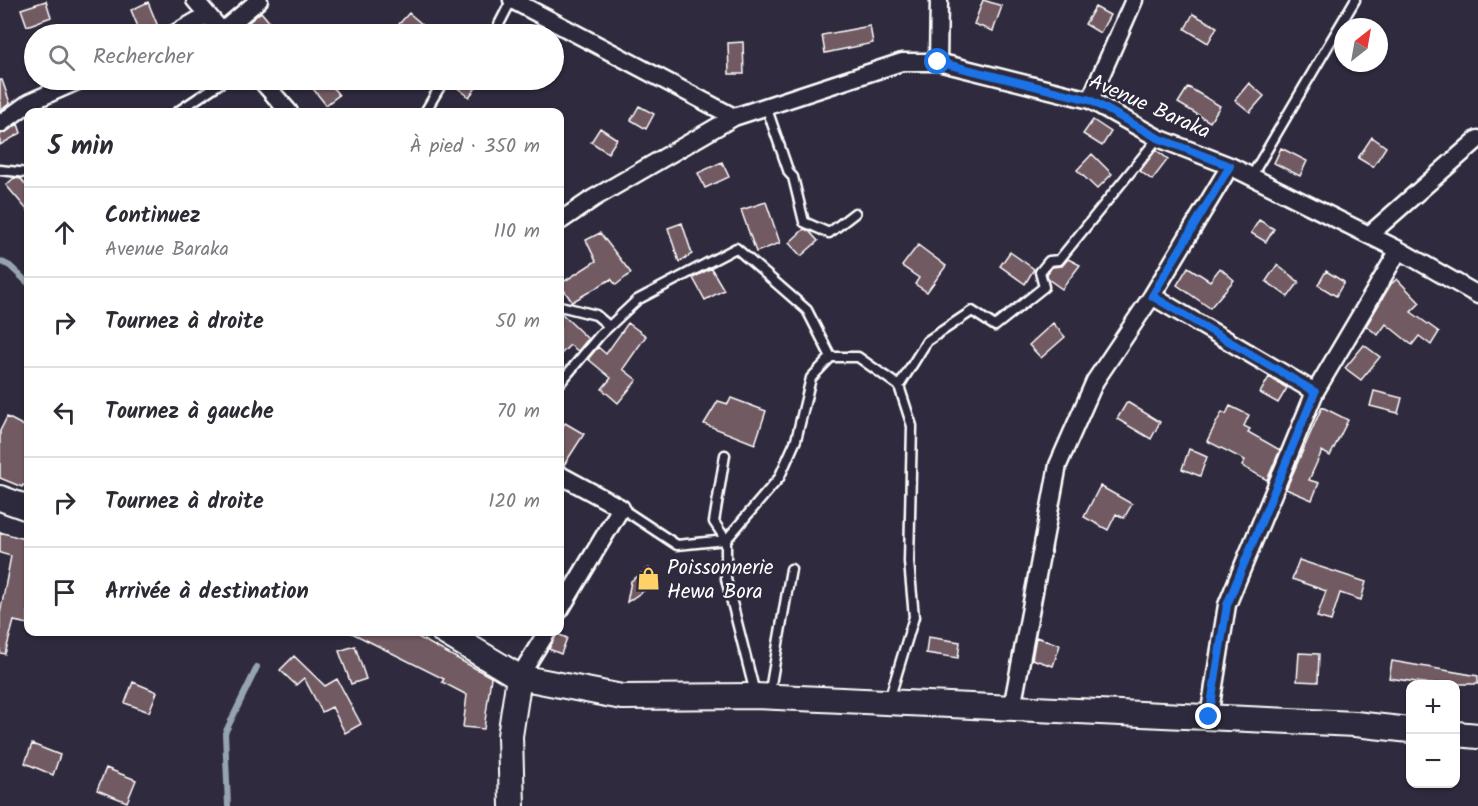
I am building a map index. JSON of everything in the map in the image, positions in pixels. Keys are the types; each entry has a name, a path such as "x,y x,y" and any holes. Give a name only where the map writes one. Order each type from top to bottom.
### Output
{"street":[{"path":"195,0 214,24"},
{"path":"232,24 259,0"},
{"path":"938,62 939,0"},
{"path":"1090,100 1134,0"},
{"path":"511,1 555,24"},
{"path":"191,24 207,15"},
{"path":"564,29 734,117"},
{"name":"Avenue Baraka","path":"564,218 594,198 734,117 902,62 938,62 1090,100 1158,138 1230,166 1399,250 1478,295"},
{"path":"0,123 30,102 57,90"},
{"path":"270,90 286,108"},
{"path":"1369,235 1478,139"},
{"path":"1012,708 1058,465 1095,381 1152,296 1230,166"},
{"path":"1209,717 1227,605 1315,392 1399,250"},
{"path":"1152,296 1315,392"},
{"path":"564,477 621,508 564,603"},
{"path":"0,498 24,507"},
{"path":"451,636 519,677 622,698 762,697 889,702 1355,724 1406,730"},
{"path":"512,806 510,736 519,677 545,636"},
{"path":"1460,734 1478,736"}],"lane":[{"path":"1251,177 1355,0"},
{"path":"500,24 511,1"},
{"path":"183,108 210,90"},
{"path":"427,108 438,90"},
{"path":"766,106 789,173 793,177 804,222 829,233 855,213"},
{"path":"899,386 927,341 972,311 995,326 1044,287 1040,272 1049,261 1059,260 1158,138"},
{"path":"0,170 24,173"},
{"path":"564,378 609,326 637,300 736,248 807,310 831,357"},
{"path":"564,307 596,315 609,326"},
{"path":"621,508 677,544 726,540 779,478 796,440 811,378 831,357 858,357 899,386 912,426 909,562 914,617 889,702"},
{"path":"725,455 714,522 726,540 726,579 762,697"},
{"path":"762,697 791,569"}],"building":[{"path":"983,0 1002,6 993,31 974,24"},
{"path":"46,1 51,17 26,24 21,9"},
{"path":"148,2 157,24 137,24 131,10"},
{"path":"1095,7 1110,15 1100,33 1085,24"},
{"path":"261,12 271,24 250,24 249,22"},
{"path":"409,13 422,24 399,24"},
{"path":"1193,14 1217,27 1208,43 1185,29"},
{"path":"870,26 873,43 825,53 822,35"},
{"path":"743,42 744,74 729,74 728,43"},
{"path":"0,80 2,80 10,103 0,111"},
{"path":"1249,83 1264,96 1250,112 1235,100"},
{"path":"1188,87 1220,106 1210,122 1178,103"},
{"path":"314,90 335,90 339,95 326,105"},
{"path":"460,90 474,90 469,97"},
{"path":"639,106 654,114 646,129 631,120"},
{"path":"1093,120 1111,132 1102,146 1083,134"},
{"path":"18,124 21,133 0,145 0,134"},
{"path":"600,128 617,139 608,153 591,142"},
{"path":"1372,137 1386,147 1373,167 1358,158"},
{"path":"1281,148 1307,161 1300,176 1274,163"},
{"path":"1156,150 1168,159 1152,180 1140,171"},
{"path":"1092,154 1112,174 1097,189 1077,170"},
{"path":"722,162 729,177 705,188 698,173"},
{"path":"14,178 21,179 24,183 24,206 6,185"},
{"path":"766,202 780,243 756,252 741,210"},
{"path":"1259,220 1274,229 1266,242 1251,233"},
{"path":"682,223 692,254 679,262 668,228"},
{"path":"804,229 818,241 801,256 789,243"},
{"path":"600,233 631,273 616,285 611,279 572,302 564,290 564,281 596,261 586,240"},
{"path":"918,245 946,266 927,292 915,284 919,278 902,266"},
{"path":"1010,252 1034,269 1025,284 1000,266"},
{"path":"1068,259 1080,265 1062,289 1048,279 1047,274 1052,267 1062,266"},
{"path":"1277,265 1299,282 1288,297 1266,281"},
{"path":"1188,267 1210,281 1220,268 1234,280 1210,308 1177,285"},
{"path":"711,268 724,290 705,300 693,278"},
{"path":"1326,271 1344,282 1336,296 1318,285"},
{"path":"1397,279 1420,303 1411,312 1439,332 1431,345 1419,336 1412,345 1386,324 1378,335 1366,326 1391,284"},
{"path":"564,316 588,339 578,351 570,345 564,351"},
{"path":"628,323 646,336 623,369 637,380 618,403 602,389 611,378 588,359 598,347 606,354"},
{"path":"1053,323 1065,337 1041,358 1029,345"},
{"path":"1364,345 1380,357 1361,380 1345,368"},
{"path":"1269,377 1287,388 1278,403 1260,393"},
{"path":"1374,391 1402,398 1398,413 1370,406"},
{"path":"731,398 766,411 755,444 704,424 718,401 728,404"},
{"path":"1127,402 1160,422 1151,439 1117,419"},
{"path":"1230,406 1249,415 1244,426 1250,429 1248,432 1280,450 1267,480 1242,466 1245,460 1207,441 1222,412 1226,414"},
{"path":"1322,407 1348,420 1330,456 1322,451 1309,480 1319,483 1312,500 1286,489"},
{"path":"7,417 24,426 24,485 22,487 0,478 0,431"},
{"path":"565,423 584,434 564,465"},
{"path":"1189,449 1207,457 1200,476 1182,469"},
{"path":"1100,486 1132,504 1124,518 1116,514 1108,530 1084,517"},
{"path":"0,532 24,539 24,623 14,621 5,654 0,653 0,614 11,556 0,553"},
{"path":"1299,560 1366,582 1361,600 1340,593 1331,621 1317,617 1326,591 1292,579"},
{"path":"649,568 658,581 627,602 631,581"},
{"path":"358,636 416,636 491,677 484,729 463,727 467,695 442,682 444,679"},
{"path":"556,636 567,638 561,654 549,649"},
{"path":"928,637 960,642 958,658 926,653"},
{"path":"1036,637 1060,645 1053,666 1032,659"},
{"path":"355,646 366,679 351,684 339,651"},
{"path":"1299,653 1319,654 1318,682 1297,681"},
{"path":"294,656 325,686 337,679 361,724 345,733 332,707 322,712 304,678 296,685 280,670"},
{"path":"1392,661 1478,676 1478,684 1460,684 1460,680 1406,680 1389,678"},
{"path":"133,682 157,692 149,712 125,703"},
{"path":"32,744 60,755 53,775 25,763"},
{"path":"106,768 136,780 127,802 97,790"}],"waterway":[{"path":"0,261 10,266 24,279"},
{"path":"228,806 225,733 257,667"}],"place":[{"name":"Poissonnerie Hewa Bora","path":"649,579"}],"route":[{"path":"938,62 1090,100 1158,138 1230,166 1152,296 1315,392 1227,605 1209,717"}]}
